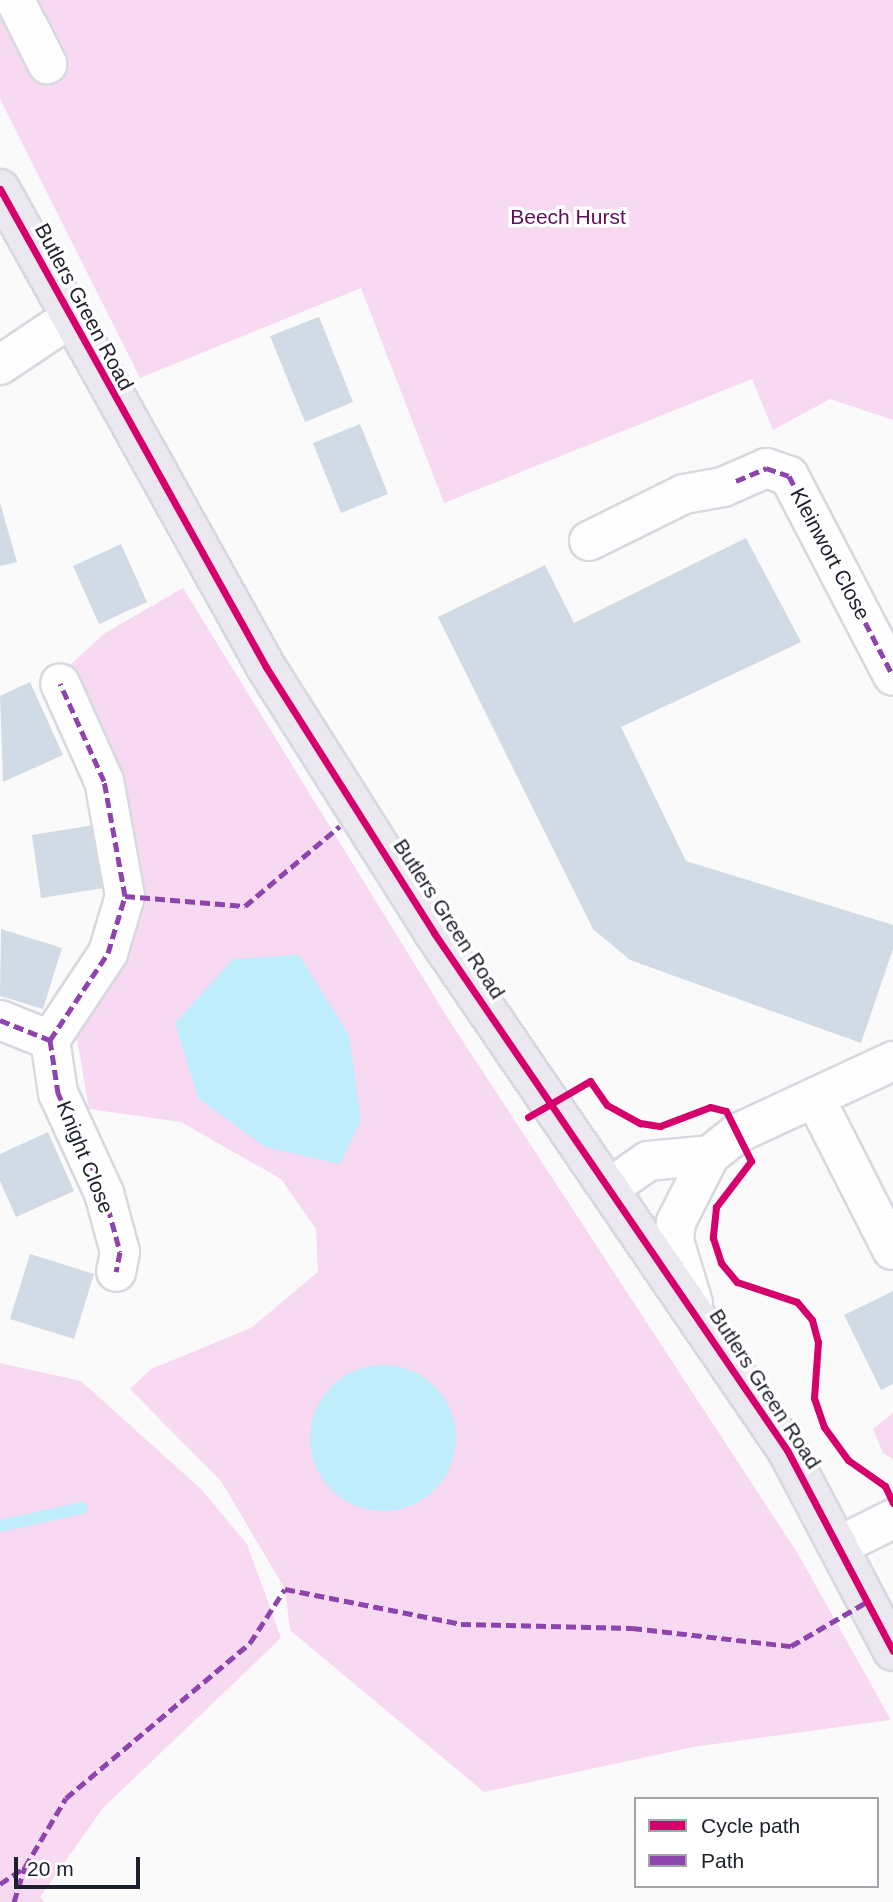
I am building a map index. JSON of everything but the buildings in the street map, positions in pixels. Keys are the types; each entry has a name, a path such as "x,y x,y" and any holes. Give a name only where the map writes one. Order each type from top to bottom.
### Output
{"main road":[{"name":"Butlers Green Road","path":"0,189 266,667 434,933 611,1187 700,1321 841,1545 893,1651"}],"street":[{"path":"15,0 47,64"},
{"path":"0,365 70,318"},
{"name":"Kleinwort Close","path":"589,541 684,494 723,487 766,468 789,476 893,676"},
{"path":"0,1020 50,1040 108,953 125,896 104,781 60,683"},
{"name":"Knight Close","path":"50,1040 58,1093 104,1193 120,1252 116,1272"},
{"path":"700,1321 674,1241 676,1222 710,1155 738,1133 816,1100 893,1061"},
{"path":"816,1100 892,1250"},
{"path":"611,1187 648,1161 710,1155"},
{"path":"841,1545 893,1519"}],"green space":[{"name":"Beech Hurst","path":"0,0 893,0 893,420 830,399 773,430 752,379 444,503 361,288 140,378 0,99"},
{"path":"183,588 449,1020 798,1554 891,1720 693,1747 484,1792 290,1630 285,1589 221,1481 130,1389 151,1369 251,1328 318,1272 316,1229 281,1179 181,1122 89,1109 76,1033 114,983 138,865 120,767 70,665 105,633"},
{"path":"0,1363 81,1381 201,1489 247,1544 281,1638 103,1808 40,1897 45,1902 0,1902"},
{"path":"893,1413 893,1459 883,1453 873,1429"}],"water":[{"path":"299,955 349,1035 361,1120 340,1164 265,1147 198,1098 175,1023 233,959"},
{"path":"383,1365 411,1371 434,1387 450,1410 456,1438 450,1466 434,1489 411,1505 383,1511 355,1505 332,1489 316,1466 310,1438 316,1410 332,1387 355,1371"}],"waterway":[{"path":"0,1526 82,1508"}],"marked path":[{"path":"736,481 766,468 789,476 893,676"},
{"path":"0,1020 50,1040 108,953 125,896 104,781 60,683"},
{"path":"125,896 245,906 340,826"},
{"path":"50,1040 58,1093 104,1193 120,1252 116,1272"},
{"path":"14,1902 25,1867 66,1798 250,1643 285,1589 461,1624 632,1628 791,1646 870,1600"},
{"path":"0,1884 25,1867"}],"cycle path":[{"path":"0,189 266,667 434,933 787,1450 893,1651"},
{"path":"528,1117 590,1081 607,1105 640,1123 660,1126 710,1107 726,1111 751,1161 716,1207 713,1238 721,1263 737,1282 797,1302 812,1320 818,1342 814,1398 824,1427 848,1460 885,1486 893,1503"}]}
